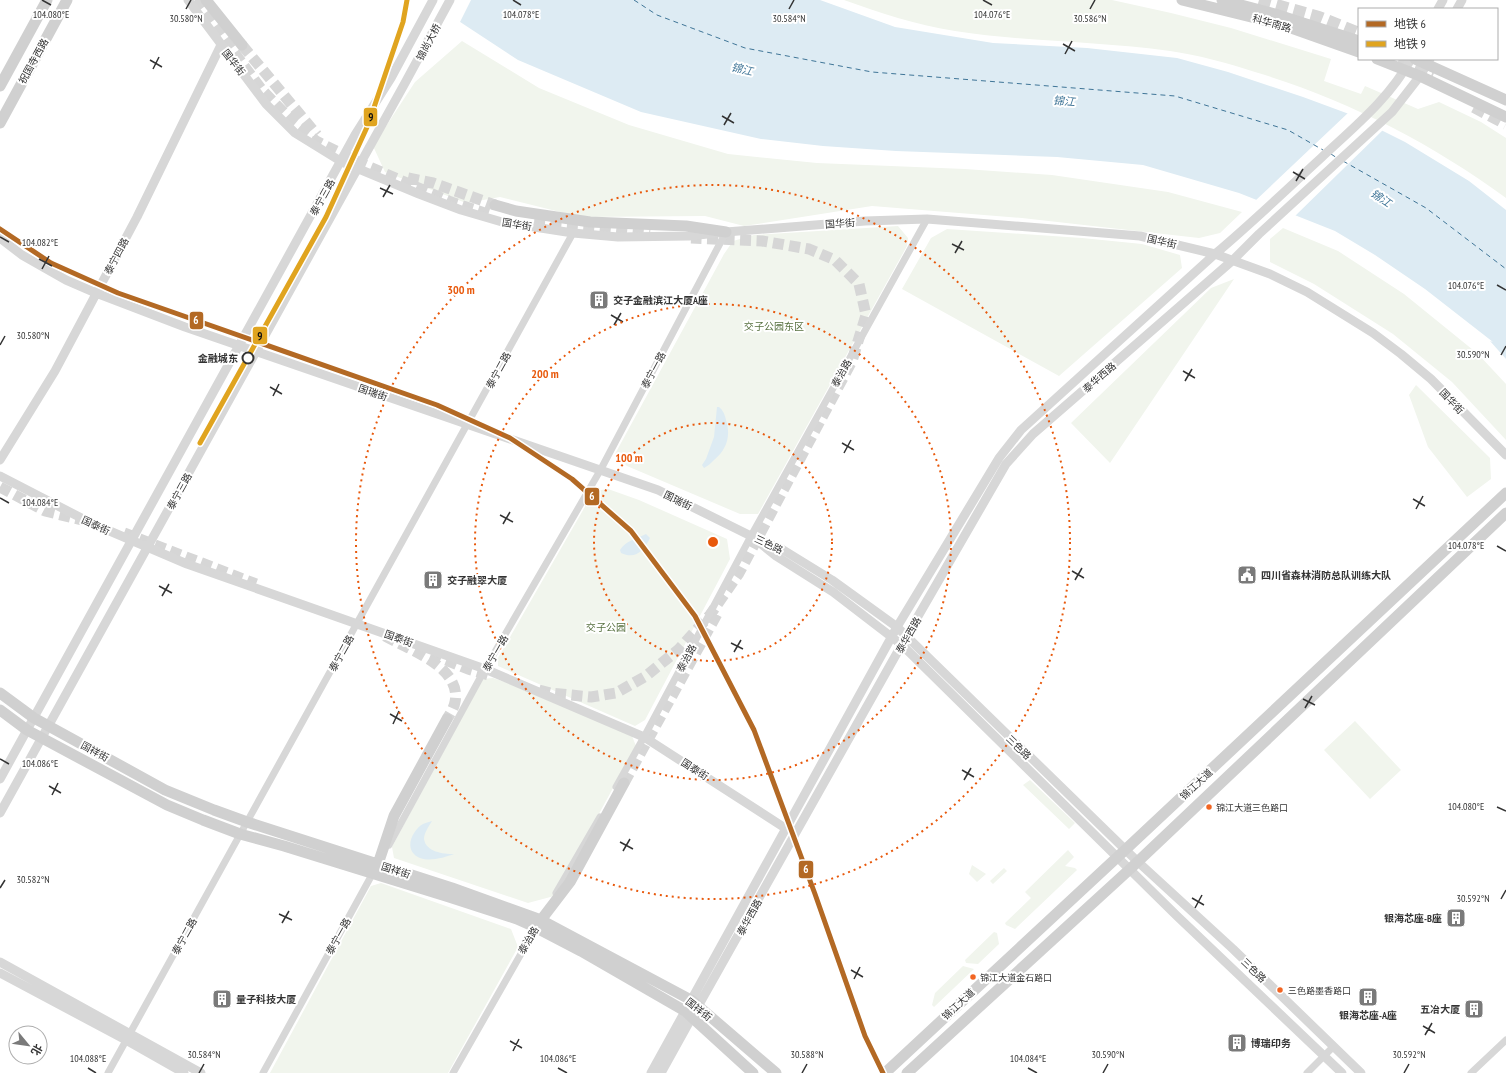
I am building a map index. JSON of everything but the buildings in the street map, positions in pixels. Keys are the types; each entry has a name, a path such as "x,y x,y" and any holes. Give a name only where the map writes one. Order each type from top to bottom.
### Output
{"main road":[{"name":"祝国寺西路","path":"0,86 47,0"},
{"name":"祝国寺西路","path":"0,123 67,0"},
{"path":"206,0 242,44"},
{"name":"科华南路","path":"1182,0 1280,24 1358,52"},
{"name":"科华南路","path":"1222,0 1275,14 1358,41"},
{"path":"1380,60 1420,76 1506,117"},
{"path":"1428,62 1506,100"},
{"path":"495,206 516,211 590,222 686,226 726,232"},
{"name":"锦江大道","path":"884,1073 1506,493"},
{"name":"锦江大道","path":"906,1073 1133,865 1506,513"},
{"name":"国祥街","path":"0,693 34,718 165,790 214,810 375,869 517,919 538,923 695,1003 776,1073"},
{"name":"国祥街","path":"0,710 27,730 167,805 240,834 375,869"},
{"path":"375,869 394,816 448,719"},
{"path":"538,923 570,882 624,783"},
{"name":"国祥街","path":"538,923 581,951 688,1014 753,1073"}],"street":[{"name":"国华街","path":"188,0 266,104 295,134 342,162 461,210 502,222 574,233 618,237 689,236 865,221 927,219 1140,236 1215,254 1233,260 1270,274 1307,292 1374,333 1401,354 1431,379 1506,455"},
{"name":"锦尚大桥","path":"342,162 355,135 391,78 433,0"},
{"name":"锦尚大桥","path":"357,168 450,0"},
{"name":"泰宁四路","path":"0,460 55,371 137,217 221,45"},
{"name":"泰华西路","path":"695,1003 785,828 897,627 999,458 1021,430 1247,226 1379,104 1405,70 1410,60"},
{"name":"泰华西路","path":"651,1073 695,1003 1006,464 1033,434 1233,260 1258,234 1392,112 1420,76 1428,62"},
{"name":"泰宁三路","path":"0,779 342,162"},
{"name":"泰宁三路","path":"0,813 357,168"},
{"name":"泰治路","path":"452,1073 644,737 751,536 927,219"},
{"name":"泰宁一路","path":"263,1073 485,669 600,469 726,232"},
{"name":"泰宁二路","path":"108,1073 574,233"},
{"name":"国瑞街","path":"0,238 22,255 66,280 96,293 256,352 658,490 751,536"},
{"name":"国泰街","path":"0,476 90,523 187,564 485,669 644,737 785,828"},
{"name":"三色路","path":"751,536 780,548 832,580 897,627 1133,865 1177,916 1342,1073"},
{"name":"三色路","path":"751,536 776,556 833,592 892,637 1121,853"},
{"name":"三色路","path":"1133,865 1233,949 1361,1073"},
{"path":"0,962 128,1037 184,1073"},
{"path":"0,973 201,1073"},
{"name":"泰华西路","path":"661,1073 688,1014"},
{"path":"1471,1073 1506,1040"},
{"path":"1307,1073 1334,1047"}],"green space":[{"path":"844,0 1112,0 1231,28 1331,59 1324,81 1361,94 1365,86 1418,109 1439,102 1481,122 1506,138 1506,198 1447,158 1386,124 1322,95 1234,65 1170,51 1116,45 982,35 955,31 899,18"},
{"path":"462,41 539,88 629,125 728,154 817,163 965,169 1052,175 1168,192 1242,212 1220,233 1199,238 1022,218 872,206 744,226 705,216 580,217 500,197 466,203 385,172 373,146 415,82"},
{"name":"交子公园东区","path":"898,226 908,238 907,246 758,514 740,514 627,466 615,454 724,254 733,241 754,235"},
{"path":"1283,228 1338,251 1404,294 1478,354 1506,384 1506,440 1452,382 1393,334 1314,284 1270,262 1270,239"},
{"path":"947,229 1082,238 1142,244 1180,255 1182,268 1059,376 902,289 931,238"},
{"path":"1234,279 1110,463 1071,423 1211,288"},
{"path":"1416,385 1490,458 1491,479 1467,497 1428,447 1409,395"},
{"name":"交子公园","path":"608,489 639,500 727,539 730,559 645,720 635,726 498,666 498,658 594,491"},
{"path":"493,678 529,690 632,736 636,746 554,896 528,903 394,858 392,847 482,679"},
{"path":"1355,721 1401,770 1370,799 1324,750"},
{"path":"1030,780 1075,823 1069,829 1023,785"},
{"path":"1068,850 1074,857 1065,866 1075,868 1077,870 1015,929 1006,925 1005,923 1031,898 1025,892"},
{"path":"972,865 986,874 977,882 969,874"},
{"path":"1004,868 1007,871 993,884 990,881"},
{"path":"381,883 511,929 518,947 448,1073 270,1073 371,886"},
{"path":"994,932 997,933 999,944 978,964 966,963 965,960"},
{"path":"963,966 974,969 934,1007 932,1005 935,993"}],"water":[{"name":"锦江","path":"429,0 820,0 895,27 993,43 1087,48 1177,58 1228,72 1303,97 1349,114 1405,142 1469,181 1506,210 1506,359 1490,341 1493,342 1425,289 1375,255 1335,231 1239,193 1143,165 1057,157 896,151 823,146 761,139 641,112 518,60"},
{"path":"717,407 722,410 726,418 728,431 727,442 718,456 704,468 702,465 706,459 714,437"},
{"path":"646,534 650,538 639,553 626,555 621,553 620,550 625,544"},
{"path":"432,821 425,834 425,843 428,847 436,851 454,854 433,859 422,859 411,850 410,846 414,833 423,824"}],"pier":[{"path":"427,0 471,0 459,24"},
{"path":"1349,112 1384,129 1294,217 1255,201"}],"ferry route":[{"path":"634,0 657,15 745,48 872,72 1175,96 1288,130 1323,150"},
{"path":"1331,154 1337,158"},
{"path":"1343,161 1426,208 1506,269"}],"tunnel":[{"path":"195,0 262,90 293,122 316,141 358,162 451,202 491,215"},
{"path":"1259,0 1319,17 1358,33"},
{"path":"242,45 317,135"},
{"path":"1402,60 1434,73"},
{"path":"1474,107 1506,124"},
{"path":"408,178 433,183 495,205"},
{"path":"534,223 650,234"},
{"path":"539,690 550,693 591,697 616,693 646,676 679,649 710,615 739,573 852,361 866,315 859,284 835,260 809,249 762,241 691,238"},
{"path":"0,487 45,511 82,520"},
{"path":"124,533 256,584"},
{"path":"624,783 717,614"},
{"path":"385,636 419,653 442,669 450,679 455,690 455,702 447,719"},
{"path":"431,654 468,669 492,676"}],"metro line":[{"name":"9","path":"200,443 326,217 368,125 403,22 407,0"},
{"name":"6","path":"0,229 51,263 118,293 437,405 510,438 572,479 631,531 695,616 754,730 815,894 865,1036 883,1073"}],"place":[{"name":"交子金融滨江大厦A座","path":"599,300"},
{"name":"金融城东","path":"248,358"},
{"name":"四川省森林消防总队训练大队","path":"1247,575"},
{"name":"交子融翠大厦","path":"433,580"},
{"name":"锦江大道三色路口","path":"1209,807"},
{"name":"银海芯座-B座","path":"1456,918"},
{"name":"锦江大道金石路口","path":"973,977"},
{"name":"三色路墨香路口","path":"1280,990"},
{"name":"银海芯座-A座","path":"1368,997"},
{"name":"量子科技大厦","path":"222,999"},
{"name":"五冶大厦","path":"1474,1009"},
{"name":"博瑞印务","path":"1237,1043"}]}
